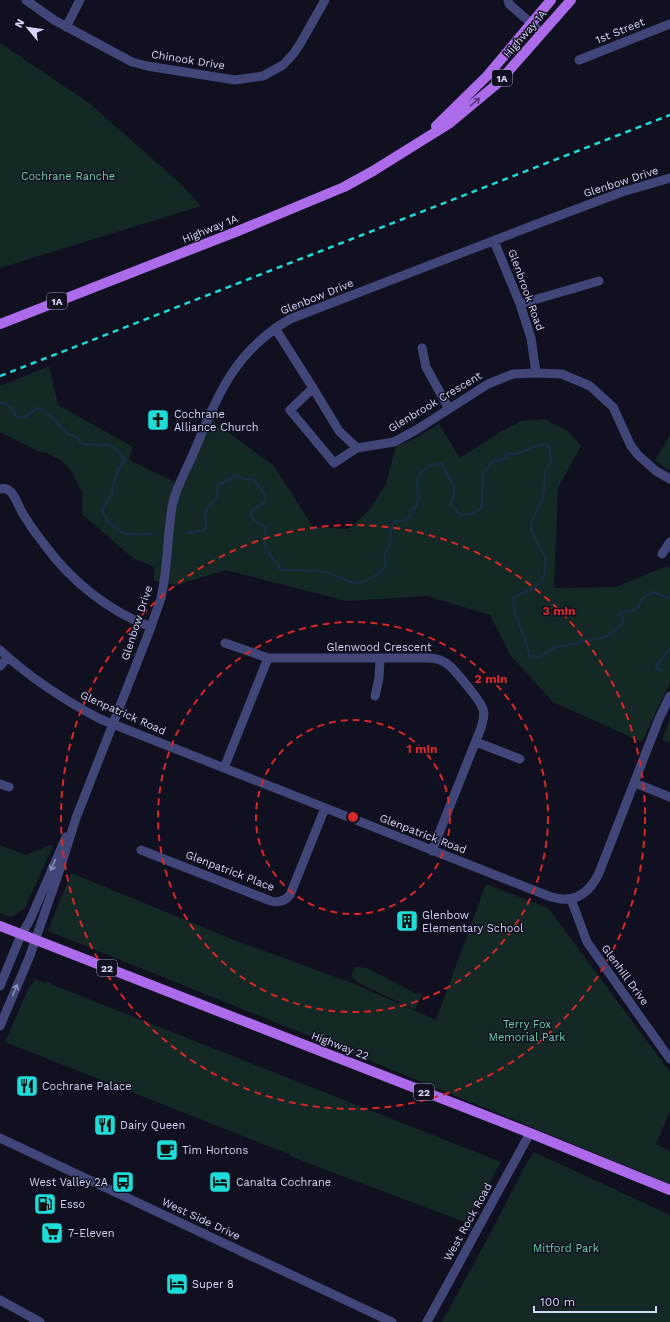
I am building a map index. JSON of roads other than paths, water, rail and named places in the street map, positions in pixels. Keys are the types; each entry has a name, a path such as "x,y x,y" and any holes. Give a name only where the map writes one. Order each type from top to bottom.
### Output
{"main road":[{"name":"Highway 1A","path":"420,141 487,76 551,0"},
{"name":"Highway 1A","path":"0,324 223,237 344,187 394,159 450,123 498,83 571,0"},
{"name":"Highway 22","path":"0,926 530,1133 670,1190"}],"street":[{"name":"Chinook Drive","path":"26,0 66,27 118,56 140,64 228,79 245,79 263,76 283,65 300,44 325,0"},
{"path":"66,27 80,0"},
{"path":"508,0 509,4 542,33"},
{"name":"1st Street","path":"579,60 670,24"},
{"name":"Glenbow Drive","path":"0,1026 35,940 76,818 161,598 172,506 180,484 224,386 234,369 251,349 275,328 290,319 622,192 670,178"},
{"name":"Glenbrook Road","path":"494,241 520,304 531,338 536,373"},
{"path":"520,304 599,281"},
{"path":"275,328 313,388 339,431 357,448 334,463 290,410 313,388"},
{"path":"422,348 426,367 449,409"},
{"name":"Glenbrook Crescent","path":"357,448 394,442 488,384 513,374 562,374 590,386 613,407 631,446 638,455 656,471 670,479"},
{"path":"0,489 6,489 11,492 29,524 45,546 78,582 114,610 124,616 151,627"},
{"path":"662,554 670,542"},
{"name":"Glenwood Crescent","path":"225,643 268,658 434,658 450,667 476,698 482,707 484,717 476,742 432,851"},
{"name":"Glenpatrick Road","path":"0,650 52,692 113,724 552,898 571,899"},
{"path":"0,666 8,657"},
{"path":"224,768 268,658"},
{"path":"375,696 379,678 380,659"},
{"path":"571,899 583,894 596,879 659,719 670,696"},
{"path":"476,742 520,759"},
{"path":"635,783 670,797"},
{"path":"0,784 9,787"},
{"name":"Glenpatrick Place","path":"140,850 279,902 288,898 292,891 324,808"},
{"name":"Glenbow Drive","path":"0,986 21,935 30,920 60,849 76,818"},
{"name":"Glenhill Drive","path":"571,899 587,942 670,1059"},
{"name":"West Rock Road","path":"427,1322 530,1133"},
{"name":"West Side Drive","path":"0,1138 392,1322"},
{"path":"0,1300 40,1322"}],"waterway":[{"path":"0,403 6,403 9,407 13,408 14,414 19,418 27,416 37,408 44,410 45,414 52,417 67,433 76,437 83,444 110,445 118,451 124,458 124,461 117,472 113,492 104,507 104,515 113,525 124,533 152,534"},
{"path":"189,533 204,530 206,525 206,511 218,496 216,491 220,484 231,479 234,475 244,479 253,479 266,496 265,502 256,508 251,515 253,519 266,527 264,538 266,549 280,569 322,571 350,582 358,583 374,577 386,566 384,555 390,544 393,524 395,521 406,520 410,516 419,499 417,483 418,477 430,466 442,464 454,486 451,504 459,514 469,514 482,507 483,474 493,461 499,461 507,458 507,455 509,454 519,453 535,446 549,445 551,463 545,473 542,498 531,525 535,538 546,558 544,575 540,584 514,597 515,613 526,641 529,656 540,657 553,648 606,637 624,622 620,613 632,611 638,607 643,598 653,592 670,599"},
{"path":"662,670 659,670 656,667 670,648"}],"railway":[{"path":"0,376 670,115"}],"place":[{"name":"Cochrane Alliance Church","path":"158,420"},
{"name":"Glenbow Elementary School","path":"407,921"},
{"name":"Cochrane Palace","path":"27,1086"},
{"name":"Dairy Queen","path":"105,1125"},
{"name":"Tim Hortons","path":"167,1150"},
{"name":"West Valley 2A","path":"123,1182"},
{"name":"Canalta Cochrane","path":"220,1182"},
{"name":"Esso","path":"45,1204"},
{"name":"7-Eleven","path":"52,1233"},
{"name":"Super 8","path":"177,1284"}],"park label":[{"name":"Cochrane Ranche","path":"68,176"},
{"name":"Terry Fox Memorial Park","path":"527,1030"},
{"name":"Mitford Park","path":"566,1248"}]}
